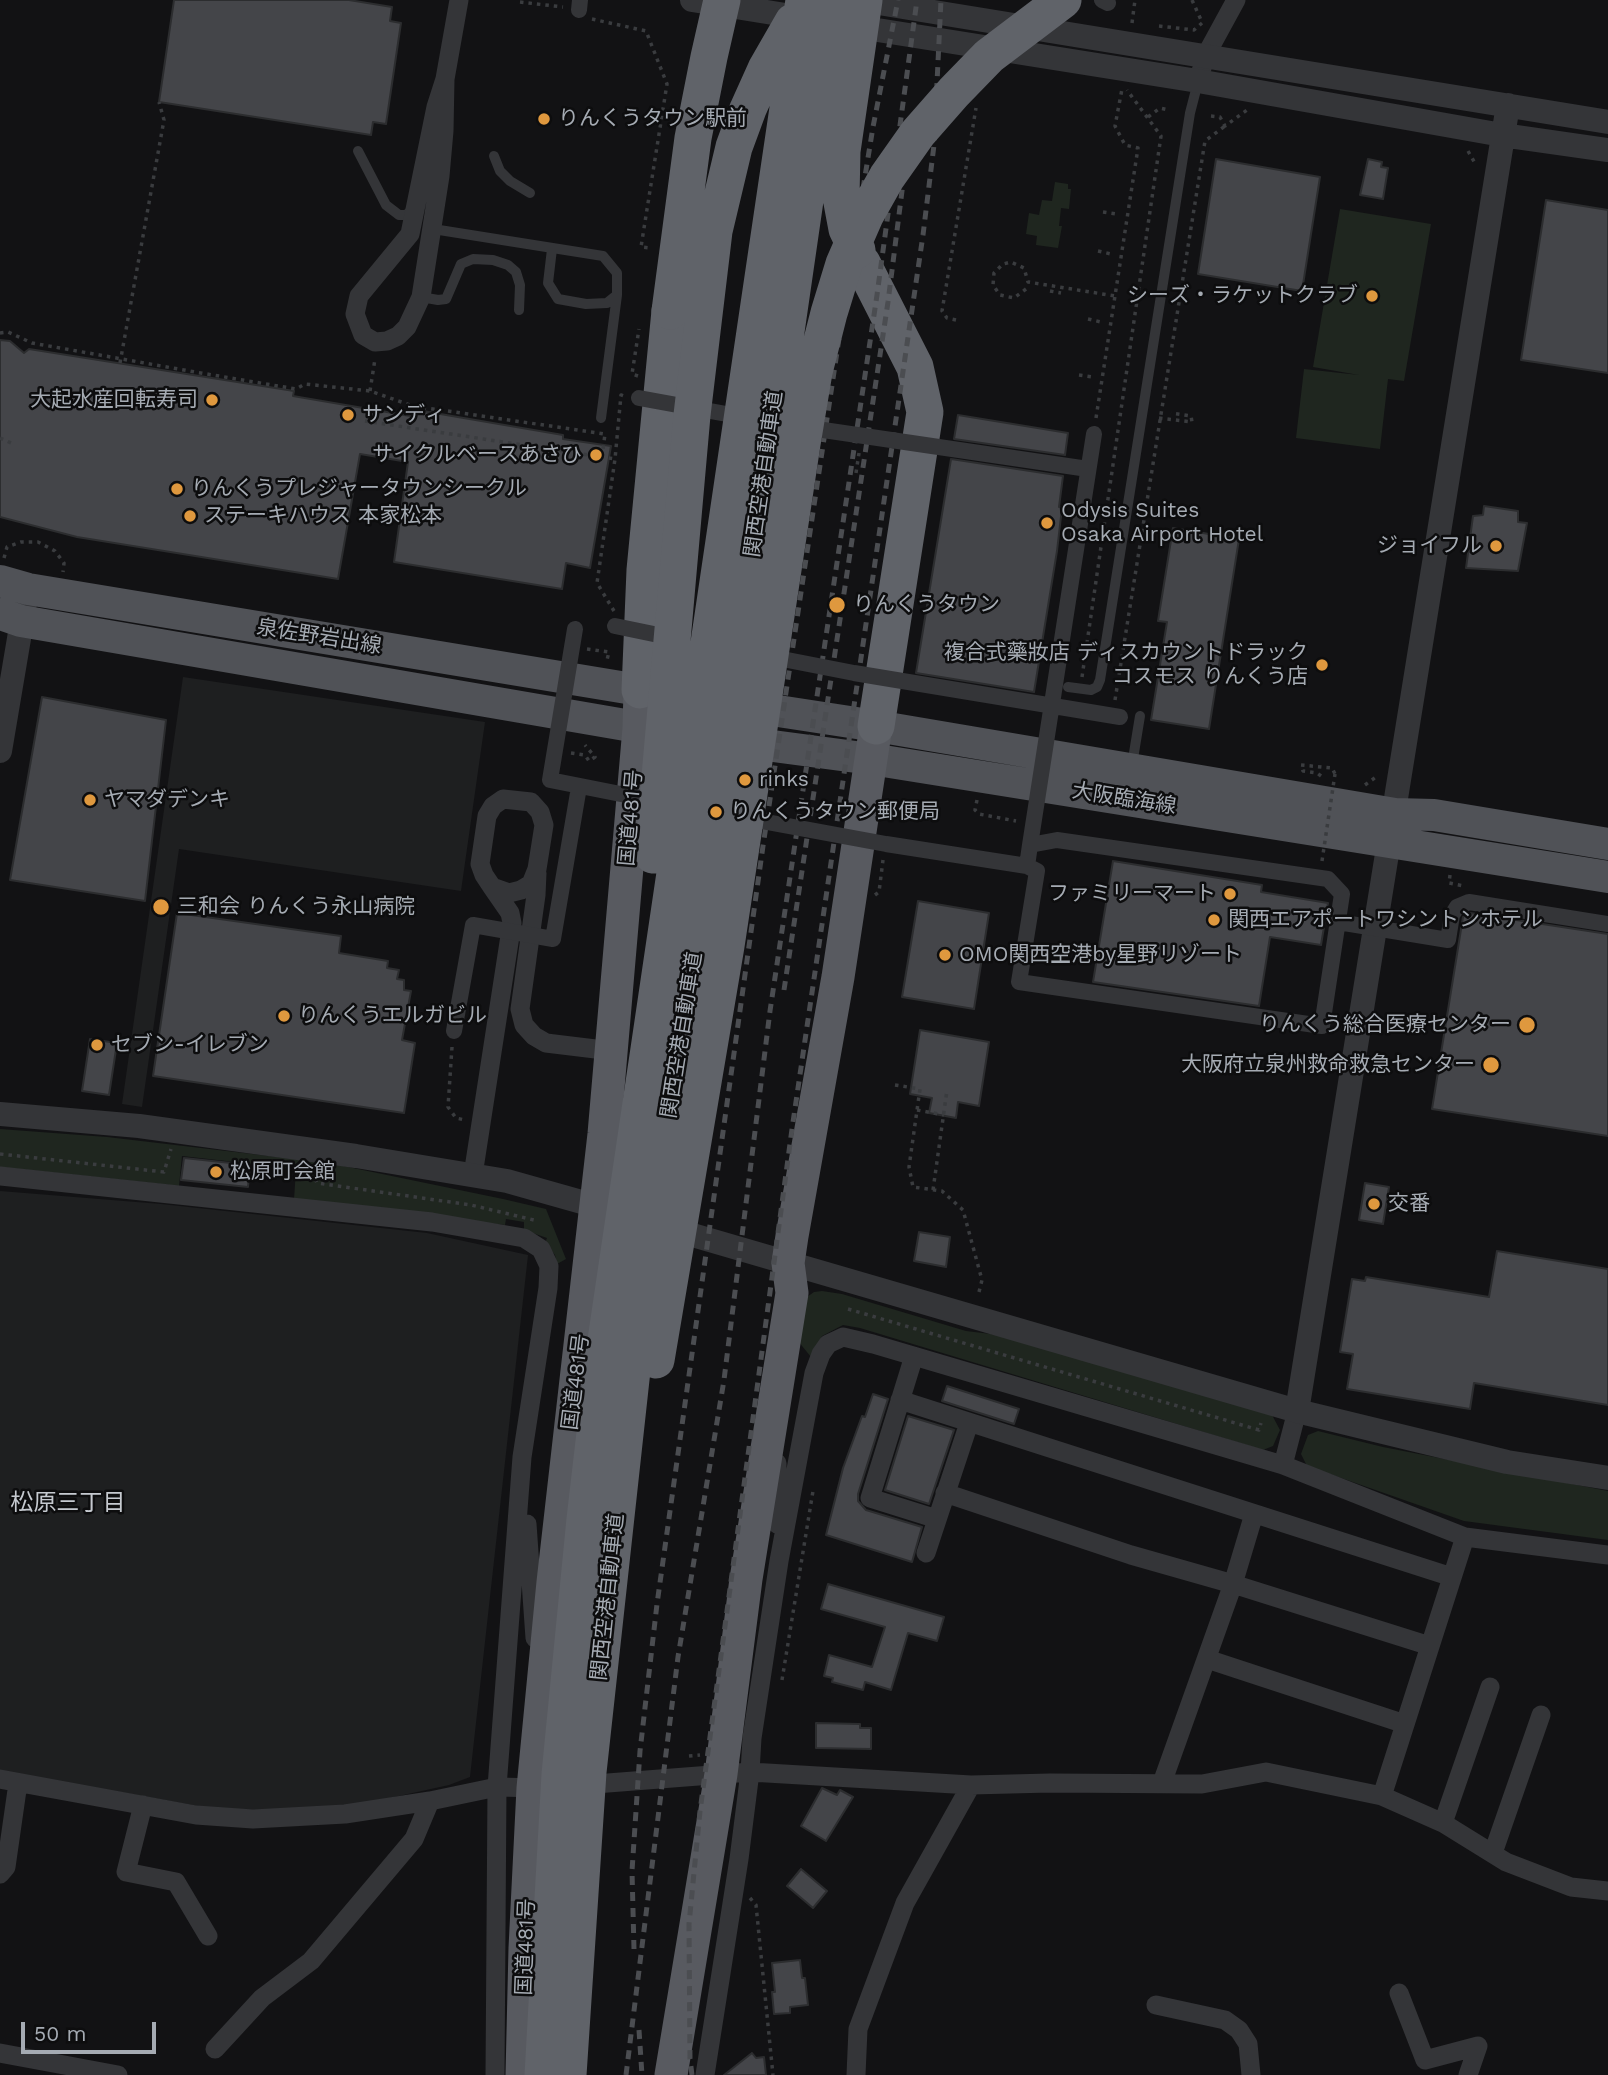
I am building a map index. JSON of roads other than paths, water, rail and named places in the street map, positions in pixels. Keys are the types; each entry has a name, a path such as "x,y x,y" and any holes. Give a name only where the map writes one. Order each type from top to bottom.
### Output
{"highway":[{"path":"640,690 645,570 670,311 693,138 722,0"},
{"path":"605,1347 611,1228 646,938 690,442 712,242 723,189 748,109 771,60 806,0"},
{"name":"関西空港自動車道","path":"543,2075 560,1774 605,1347 806,0"},
{"name":"関西空港自動車道","path":"568,2075 588,1772 640,1297 688,1008 834,0"},
{"path":"671,2075 735,1773 746,1579 792,1293 788,1263 803,1162 838,977 925,412 915,367 862,263 848,229 841,197 842,150 862,0"},
{"path":"619,1502 645,1416 657,1356 726,946 814,372 829,313 844,264 865,216 887,177 918,134 989,57 1063,0"},
{"name":"国道481号","path":"522,2075 533,1788 612,1051 640,690"}],"main road":[{"name":"泉佐野岩出線","path":"10,578 640,690"},
{"name":"泉佐野岩出線","path":"10,618 639,728"},
{"name":"大阪臨海線","path":"640,690 873,742 1392,828 1434,816 1608,844"},
{"name":"大阪臨海線","path":"639,728 873,742 1131,769 1608,877"}],"street":[{"path":"445,79 444,131 422,297 407,327 398,336 387,341 374,342 363,335 355,314 359,296 410,233 436,107 445,79 459,0"},
{"path":"692,0 1198,81 1502,135 1608,150"},
{"path":"862,0 1608,121"},
{"path":"1198,81 1206,55 1236,0"},
{"path":"1283,1465 1297,1411 1507,105"},
{"path":"639,398 862,437 1088,469"},
{"path":"1027,866 1094,434"},
{"path":"0,751 10,618 10,578"},
{"path":"615,626 854,673 1117,712"},
{"path":"575,629 550,780 886,844 1027,866 1037,871 1019,982 1322,1026 1342,894 1328,879 1057,840 1030,845"},
{"path":"454,1031 473,925 553,939 579,787"},
{"path":"473,1175 512,923 510,913 480,864 487,816 493,806 503,799 531,802 540,812 544,825 520,1009 524,1025 534,1036 546,1043 612,1051"},
{"path":"492,887 509,893 521,890 531,884 537,869"},
{"path":"1338,922 1448,940 1452,915 1457,907 1469,902 1608,924"},
{"path":"0,1114 139,1126 356,1156 507,1181 1297,1411 1507,1462 1608,1478"},
{"path":"0,1176 432,1222 524,1238 541,1249 549,1266 548,1288 522,1457 497,1787 495,2075"},
{"path":"705,2075 739,1859 735,1773 752,1738 779,1561 814,1373 828,1344 844,1337 1283,1465 1465,1537 1608,1555"},
{"path":"914,1356 870,1498 937,1519"},
{"path":"900,1400 1452,1577"},
{"path":"774,1403 778,1448 779,1561"},
{"path":"926,1553 969,1423"},
{"path":"522,1457 540,1712"},
{"path":"945,1493 1131,1555 1233,1584 1430,1647"},
{"path":"1162,1783 1233,1584 1254,1514"},
{"path":"1382,1796 1465,1537"},
{"path":"1206,1659 1405,1724"},
{"path":"1443,1823 1490,1687"},
{"path":"1493,1853 1541,1716"},
{"path":"0,1874 6,1867 9,1781 196,1815 253,1819 345,1814 497,1787 533,1788 735,1773 971,1785 1202,1784 1266,1772 1382,1796 1443,1823 1506,1862 1571,1887 1608,1891"},
{"path":"856,2075 858,2029 905,1903 971,1785"},
{"path":"215,2049 262,1998 310,1961 414,1839 430,1801"},
{"path":"143,1805 126,1872 176,1882 208,1936"},
{"path":"502,2075 525,1948"},
{"path":"1399,1993 1426,2060 1479,2046 1468,2075"},
{"path":"1156,2005 1224,2021 1239,2030 1248,2044 1251,2075"},
{"path":"0,2053 118,2075"}],"lane":[{"path":"1068,687 1091,690 1097,687 1100,680 1190,113 1198,81"},
{"path":"358,151 386,205 399,215 406,215 414,208"},
{"path":"494,156 505,176 530,192"},
{"path":"433,229 603,256 617,272 617,295 601,418"},
{"path":"552,249 548,283 558,299 586,304 607,303 617,295"},
{"path":"422,297 446,299 461,264 473,259 493,260 508,265 516,272 520,285 519,310"},
{"path":"1131,769 1140,716"}],"railway":[{"path":"634,1949 632,1871 640,1751 657,1604 763,846 843,312 873,127 898,0"},
{"path":"626,2075 678,1657 724,1380 770,1011 877,295 917,0"},
{"path":"692,2075 689,1924 700,1811 792,1129 923,235 934,145 941,0"},
{"path":"784,990 888,302 903,183"},
{"path":"639,2030 642,2075"}],"place":[{"name":"りんくうタウン駅前","path":"544,119"},
{"name":"シーズ・ラケットクラブ","path":"1372,296"},
{"name":"大起水産回転寿司","path":"212,400"},
{"name":"サンディ","path":"348,415"},
{"name":"サイクルベースあさひ","path":"596,455"},
{"name":"りんくうプレジャータウンシークル","path":"177,489"},
{"name":"ステーキハウス 本家松本","path":"190,516"},
{"name":"Odysis Suites Osaka Airport Hotel","path":"1047,523"},
{"name":"ジョイフル","path":"1496,546"},
{"name":"りんくうタウン","path":"837,605"},
{"name":"複合式藥妝店 ディスカウントドラック コスモス りんくう店","path":"1322,665"},
{"name":"rinks","path":"745,780"},
{"name":"ヤマダデンキ","path":"90,800"},
{"name":"りんくうタウン郵便局","path":"716,812"},
{"name":"ファミリーマート","path":"1230,894"},
{"name":"三和会 りんくう永山病院","path":"161,907"},
{"name":"関西エアポートワシントンホテル","path":"1214,920"},
{"name":"OMO関西空港by星野リゾート","path":"945,955"},
{"name":"りんくうエルガビル","path":"284,1016"},
{"name":"りんくう総合医療センター","path":"1527,1025"},
{"name":"セブン-イレブン","path":"97,1045"},
{"name":"大阪府立泉州救命救急センター","path":"1491,1065"},
{"name":"松原町会館","path":"216,1172"},
{"name":"交番","path":"1374,1204"}],"district":[{"name":"松原三丁目","path":"68,1503"}]}
